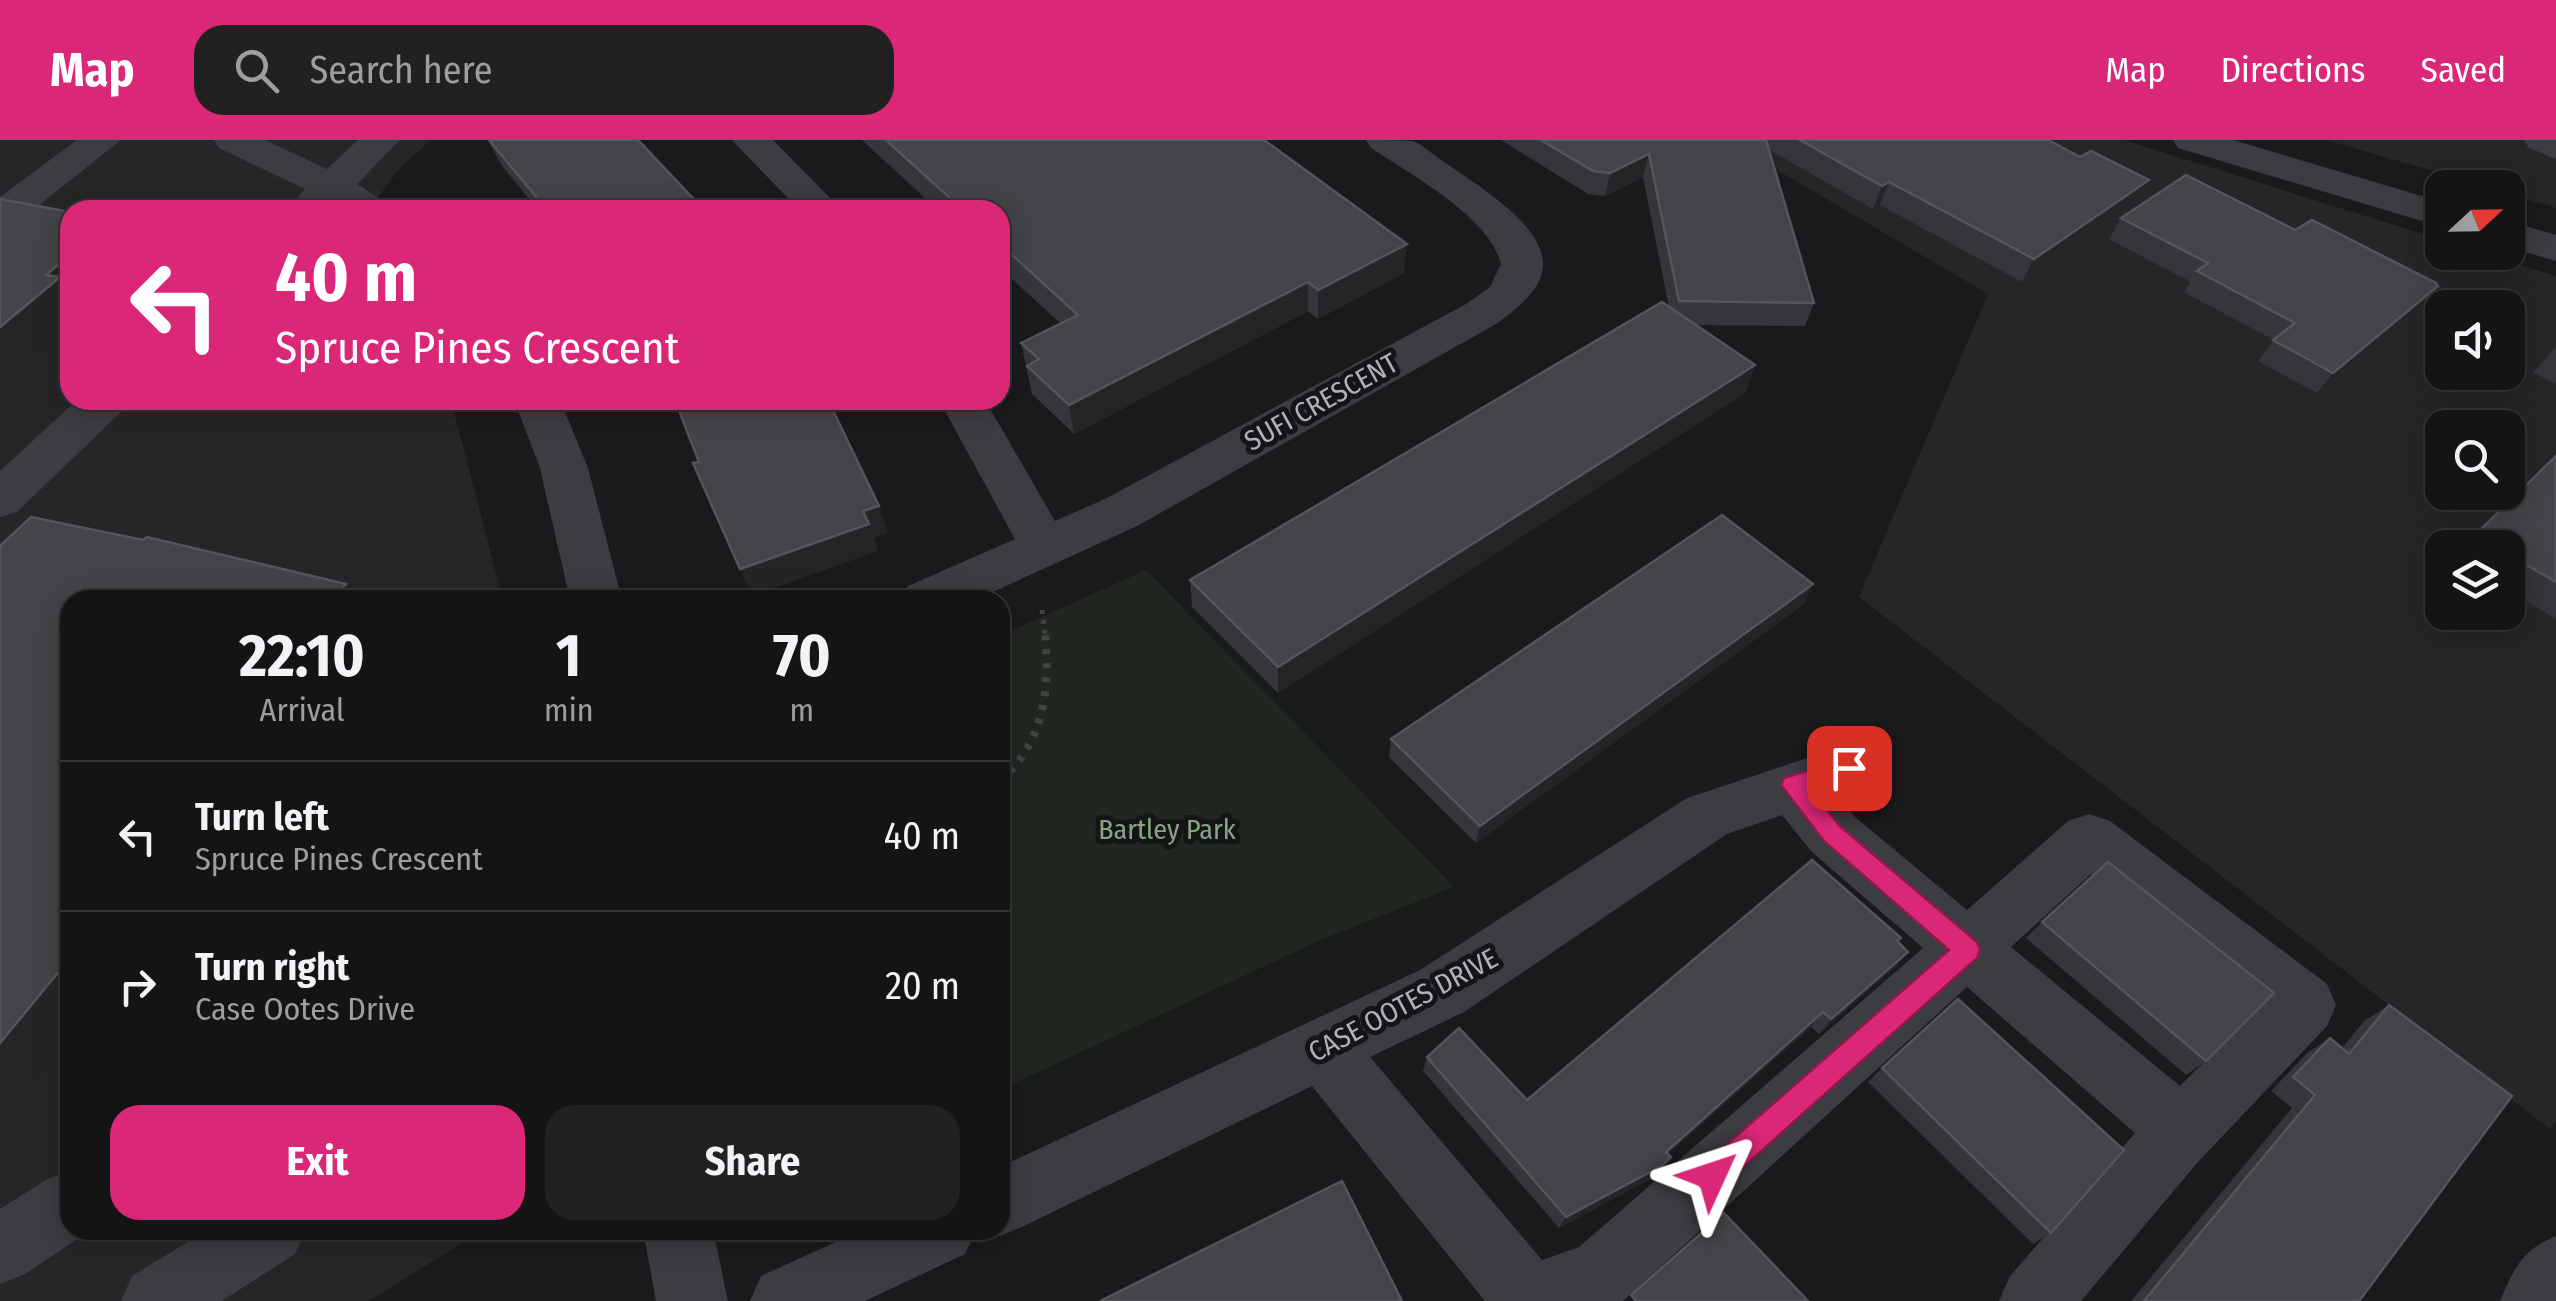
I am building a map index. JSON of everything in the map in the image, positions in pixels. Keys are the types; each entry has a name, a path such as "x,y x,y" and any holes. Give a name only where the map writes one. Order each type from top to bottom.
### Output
{"street":[{"path":"0,216 102,140"},
{"path":"233,140 319,198 381,140"},
{"path":"751,140 812,200"},
{"name":"SUFI CRESCENT","path":"949,590 1139,502 1481,314 1511,293 1523,257 1516,238 1484,208 1385,140"},
{"path":"2192,140 2425,209"},
{"path":"2542,140 2556,147"},
{"path":"2525,239 2556,248"},
{"path":"0,500 95,410"},
{"path":"542,410 564,468 594,590"},
{"path":"968,410 1046,547"},
{"name":"CASE OOTES DRIVE","path":"1010,1197 1442,991 1708,816 1820,776 1833,834 1968,950"},
{"path":"1324,1050 1529,1301 1600,1275 2090,839 2306,1005 2174,1138 2035,1301"},
{"path":"1968,950 2162,1114 2174,1138"},
{"path":"0,1249 60,1210"},
{"path":"157,1301 255,1240"},
{"path":"680,1240 692,1301"},
{"path":"786,1301 919,1240"},
{"path":"2536,1301 2556,1272"}],"path":[{"path":"1010,772 1030,753 1046,699 1049,654 1042,610"}],"shaded area":[{"path":"0,140 431,140 400,168 376,200 60,200 60,410 454,410 500,590 60,590 60,1240 467,1240 369,1301 0,1301"},
{"path":"1726,140 2124,140 2425,235 2425,270 2525,270 2525,266 2556,276 2556,1122 2550,1129 1859,597 1988,294"},
{"path":"2326,140 2556,140 2556,208 2525,198 2525,170 2429,170"}],"green space":[{"name":"Bartley Park","path":"1146,570 1454,887 1318,941 1010,1085 1010,631"}],"building":[{"path":"489,140 638,140 695,200 539,200"},
{"path":"886,140 1264,140 1407,244 1318,290 1308,282 1069,405 1027,366 1039,359 1021,343 1078,315 1010,253 1010,200 952,200"},
{"path":"1541,140 1766,140 1814,303 1679,301 1649,154 1610,173 1593,171"},
{"path":"1800,140 2048,140 2080,157 2091,151 2149,180 2034,259 1889,182 1882,186"},
{"path":"2186,175 2295,230 2312,220 2438,286 2425,290 2425,297 2333,373 2273,340 2295,323 2197,271 2208,263 2121,218"},
{"path":"0,199 60,210 60,263 46,275 60,277 0,327"},
{"path":"1662,302 1755,365 1278,667 1190,580"},
{"path":"679,410 833,410 879,506 863,511 869,524 740,569 693,463 699,462"},
{"path":"2556,456 2556,582 2525,564 2525,530 2480,530 2501,510 2525,510 2525,486"},
{"path":"1722,515 1813,584 1480,826 1391,739"},
{"path":"31,517 143,540 147,537 346,584 341,590 60,590 60,970 0,1043 0,546"},
{"path":"1812,860 1901,938 1897,941 1908,952 1831,1019 1823,1012 1666,1152 1671,1157 1663,1165 1566,1217 1427,1057 1459,1028 1527,1100"},
{"path":"2108,862 2274,993 2206,1061 2042,922"},
{"path":"1958,999 2124,1150 2051,1233 1882,1068"},
{"path":"2389,1005 2512,1096 2359,1301 2144,1301 2315,1095 2293,1077 2330,1038 2349,1054"},
{"path":"1342,1181 1402,1301 1100,1301"},
{"path":"1724,1213 1808,1301 1636,1301 1631,1295"}],"route":[{"path":"1712,1176 1968,950 1833,834 1792,785 1849,768"}]}
